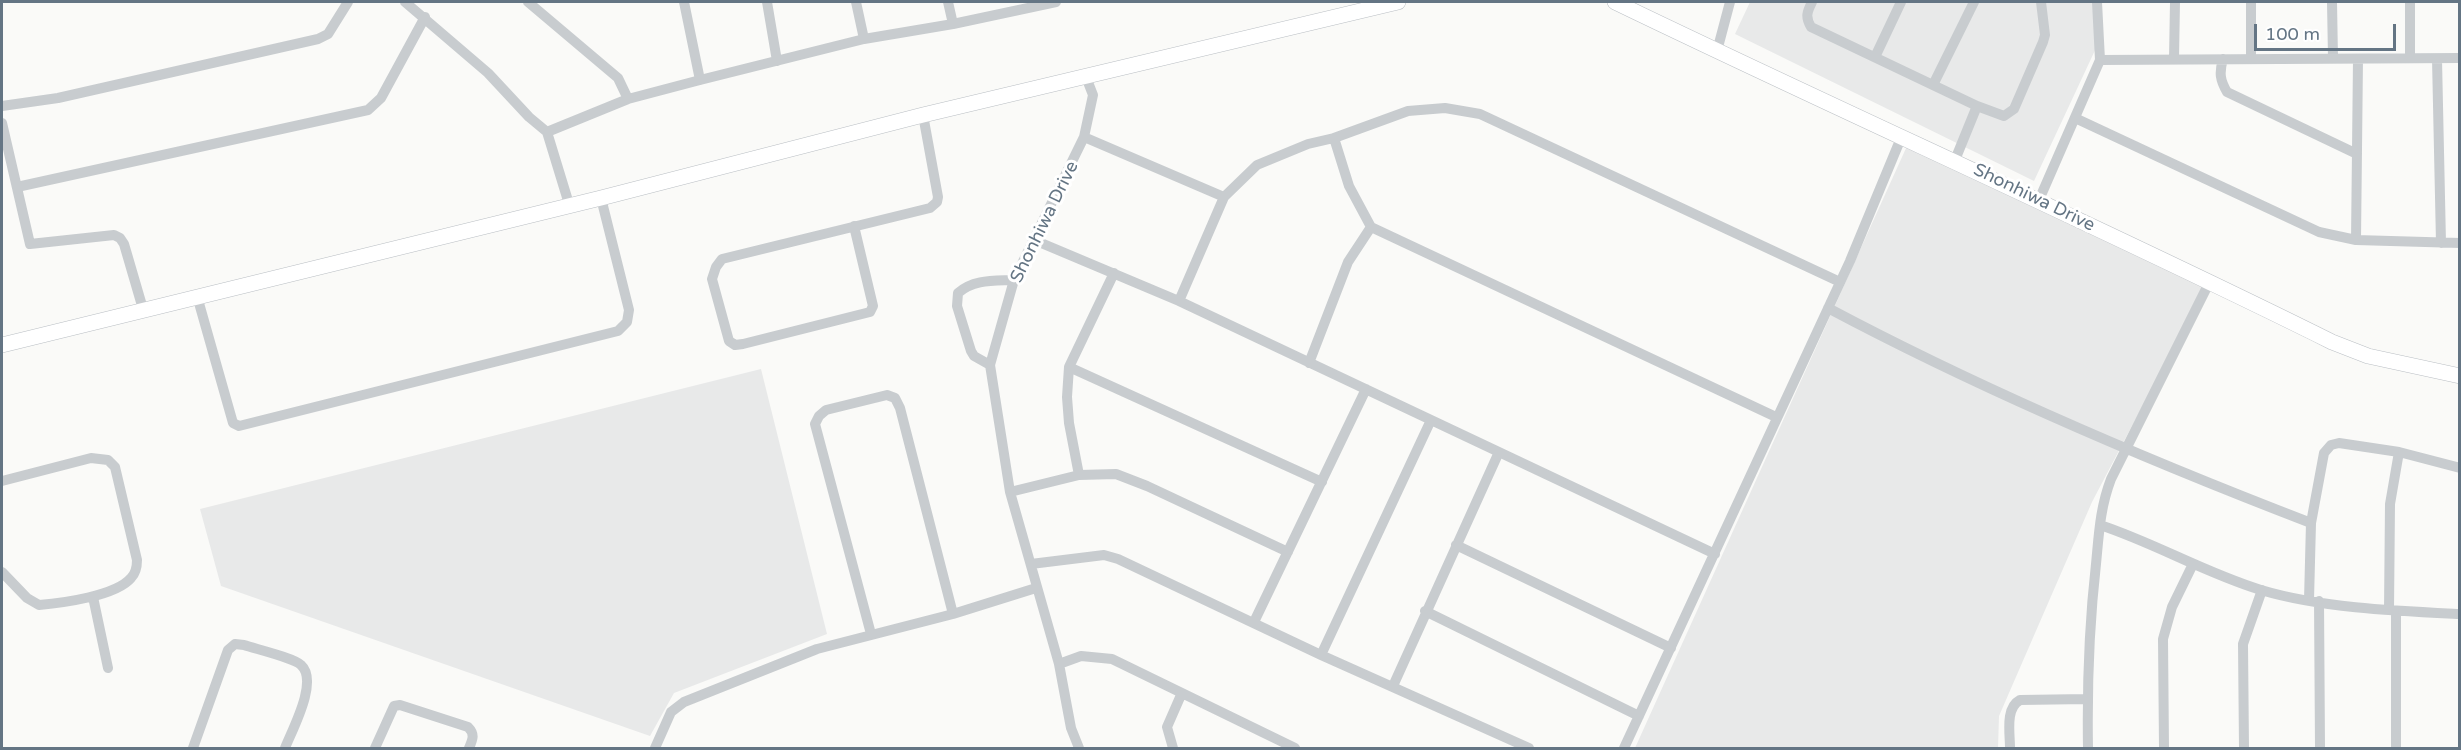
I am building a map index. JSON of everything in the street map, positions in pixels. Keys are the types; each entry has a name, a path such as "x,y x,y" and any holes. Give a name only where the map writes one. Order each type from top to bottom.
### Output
{"street":[{"path":"2,106 58,98 318,39 328,34 348,2"},
{"path":"405,2 488,73 547,132 569,204"},
{"path":"684,2 700,80"},
{"path":"767,2 777,61"},
{"path":"856,2 864,39"},
{"path":"948,2 952,24"},
{"path":"547,132 628,99 700,80 864,39 952,24 1035,4 1056,2"},
{"path":"2,345 601,198 923,115 1398,2"},
{"name":"Shonhiwa Drive","path":"1615,2 1901,138 1955,160 2210,281 2332,342 2368,356 2460,376"},
{"path":"1717,51 1730,2"},
{"path":"1812,2 1806,20 1811,27 1977,106 2004,116 2009,115 2013,109 2043,42 2045,35 2041,2"},
{"path":"1875,57 1901,2"},
{"path":"1933,85 1974,2"},
{"path":"2039,200 2100,60 2097,2"},
{"path":"2175,2 2175,59"},
{"path":"2251,2 2251,59"},
{"path":"2332,2 2333,58"},
{"path":"2410,2 2410,58"},
{"path":"535,4 618,78 628,99"},
{"path":"17,187 368,110 381,98 424,17"},
{"path":"2100,60 2460,58"},
{"path":"2223,59 2220,72 2221,82 2227,92 2357,154"},
{"path":"2356,240 2358,59"},
{"path":"2437,59 2441,243"},
{"name":"Shonhiwa Drive","path":"1079,748 1071,728 1059,664 1010,492 990,365 1014,280 1084,137 1093,95 1086,77"},
{"path":"1955,160 1977,106"},
{"path":"1179,302 1224,197 1257,165 1308,144 1334,138 1408,111 1445,108 1480,114 1840,282"},
{"path":"854,226 873,306 870,312 743,344 735,345 729,341 712,279 716,267 723,259 854,226 930,208 937,202 923,115"},
{"path":"2075,118 2319,232 2356,240 2460,243"},
{"path":"2,123 30,244 114,235 120,238 124,244 143,309"},
{"path":"1084,137 1224,197"},
{"path":"1334,138 1349,186 1371,227 1776,417"},
{"path":"1624,748 1840,282 1901,138"},
{"path":"197,296 233,423 239,426 618,331 627,322 629,310 601,198"},
{"path":"1309,363 1348,262 1371,227"},
{"path":"1034,240 1179,302 1715,554"},
{"path":"1078,475 1069,423 1067,398 1069,367 1114,273"},
{"path":"990,365 974,356 971,351 957,306 958,293 965,287 984,281 1014,280"},
{"path":"2088,748 2087,699 2091,611 2105,495 2210,281"},
{"path":"1828,308 1886,339 2127,451 2312,523"},
{"path":"1069,367 1322,482"},
{"path":"1254,622 1366,389"},
{"path":"871,634 814,424 826,410 887,395 895,399 900,408 953,614"},
{"path":"1321,655 1431,420"},
{"path":"2320,748 2312,523 2324,453 2331,445 2339,443 2399,452 2460,468"},
{"path":"1393,686 1499,452"},
{"path":"2396,748 2390,504 2399,452"},
{"path":"2,481 91,458 108,460 115,467 137,560 132,578 123,585 93,597 39,605 27,598 2,572"},
{"path":"1010,492 1078,475 1116,474 1147,486 1288,552"},
{"path":"2100,525 2262,590 2314,600 2392,610 2460,614"},
{"path":"1456,544 1671,648"},
{"path":"1030,564 1104,555 1119,559 1321,655 1529,748"},
{"path":"2164,748 2163,639 2172,607 2193,564"},
{"path":"655,748 668,718 684,702 817,649 953,614 1036,588"},
{"path":"2244,748 2243,644 2262,590"},
{"path":"93,597 108,668"},
{"path":"1425,611 1639,716"},
{"path":"194,748 228,650 235,644 300,664 307,672 309,685 285,748"},
{"path":"1059,664 1081,656 1112,659 1181,695 1294,748"},
{"path":"1173,748 1167,727 1181,695"},
{"path":"2010,748 2010,710 2015,703 2020,700 2087,699"},
{"path":"375,748 390,712 394,706 400,705 468,727 474,737 469,748"}],"shaded area":[{"path":"1750,2 2096,2 2097,46 2034,181 1735,34"},
{"path":"1907,146 2206,285 2092,502 1999,716 1998,748 1635,748"},
{"path":"761,369 827,634 674,693 650,736 221,586 200,509"}]}
